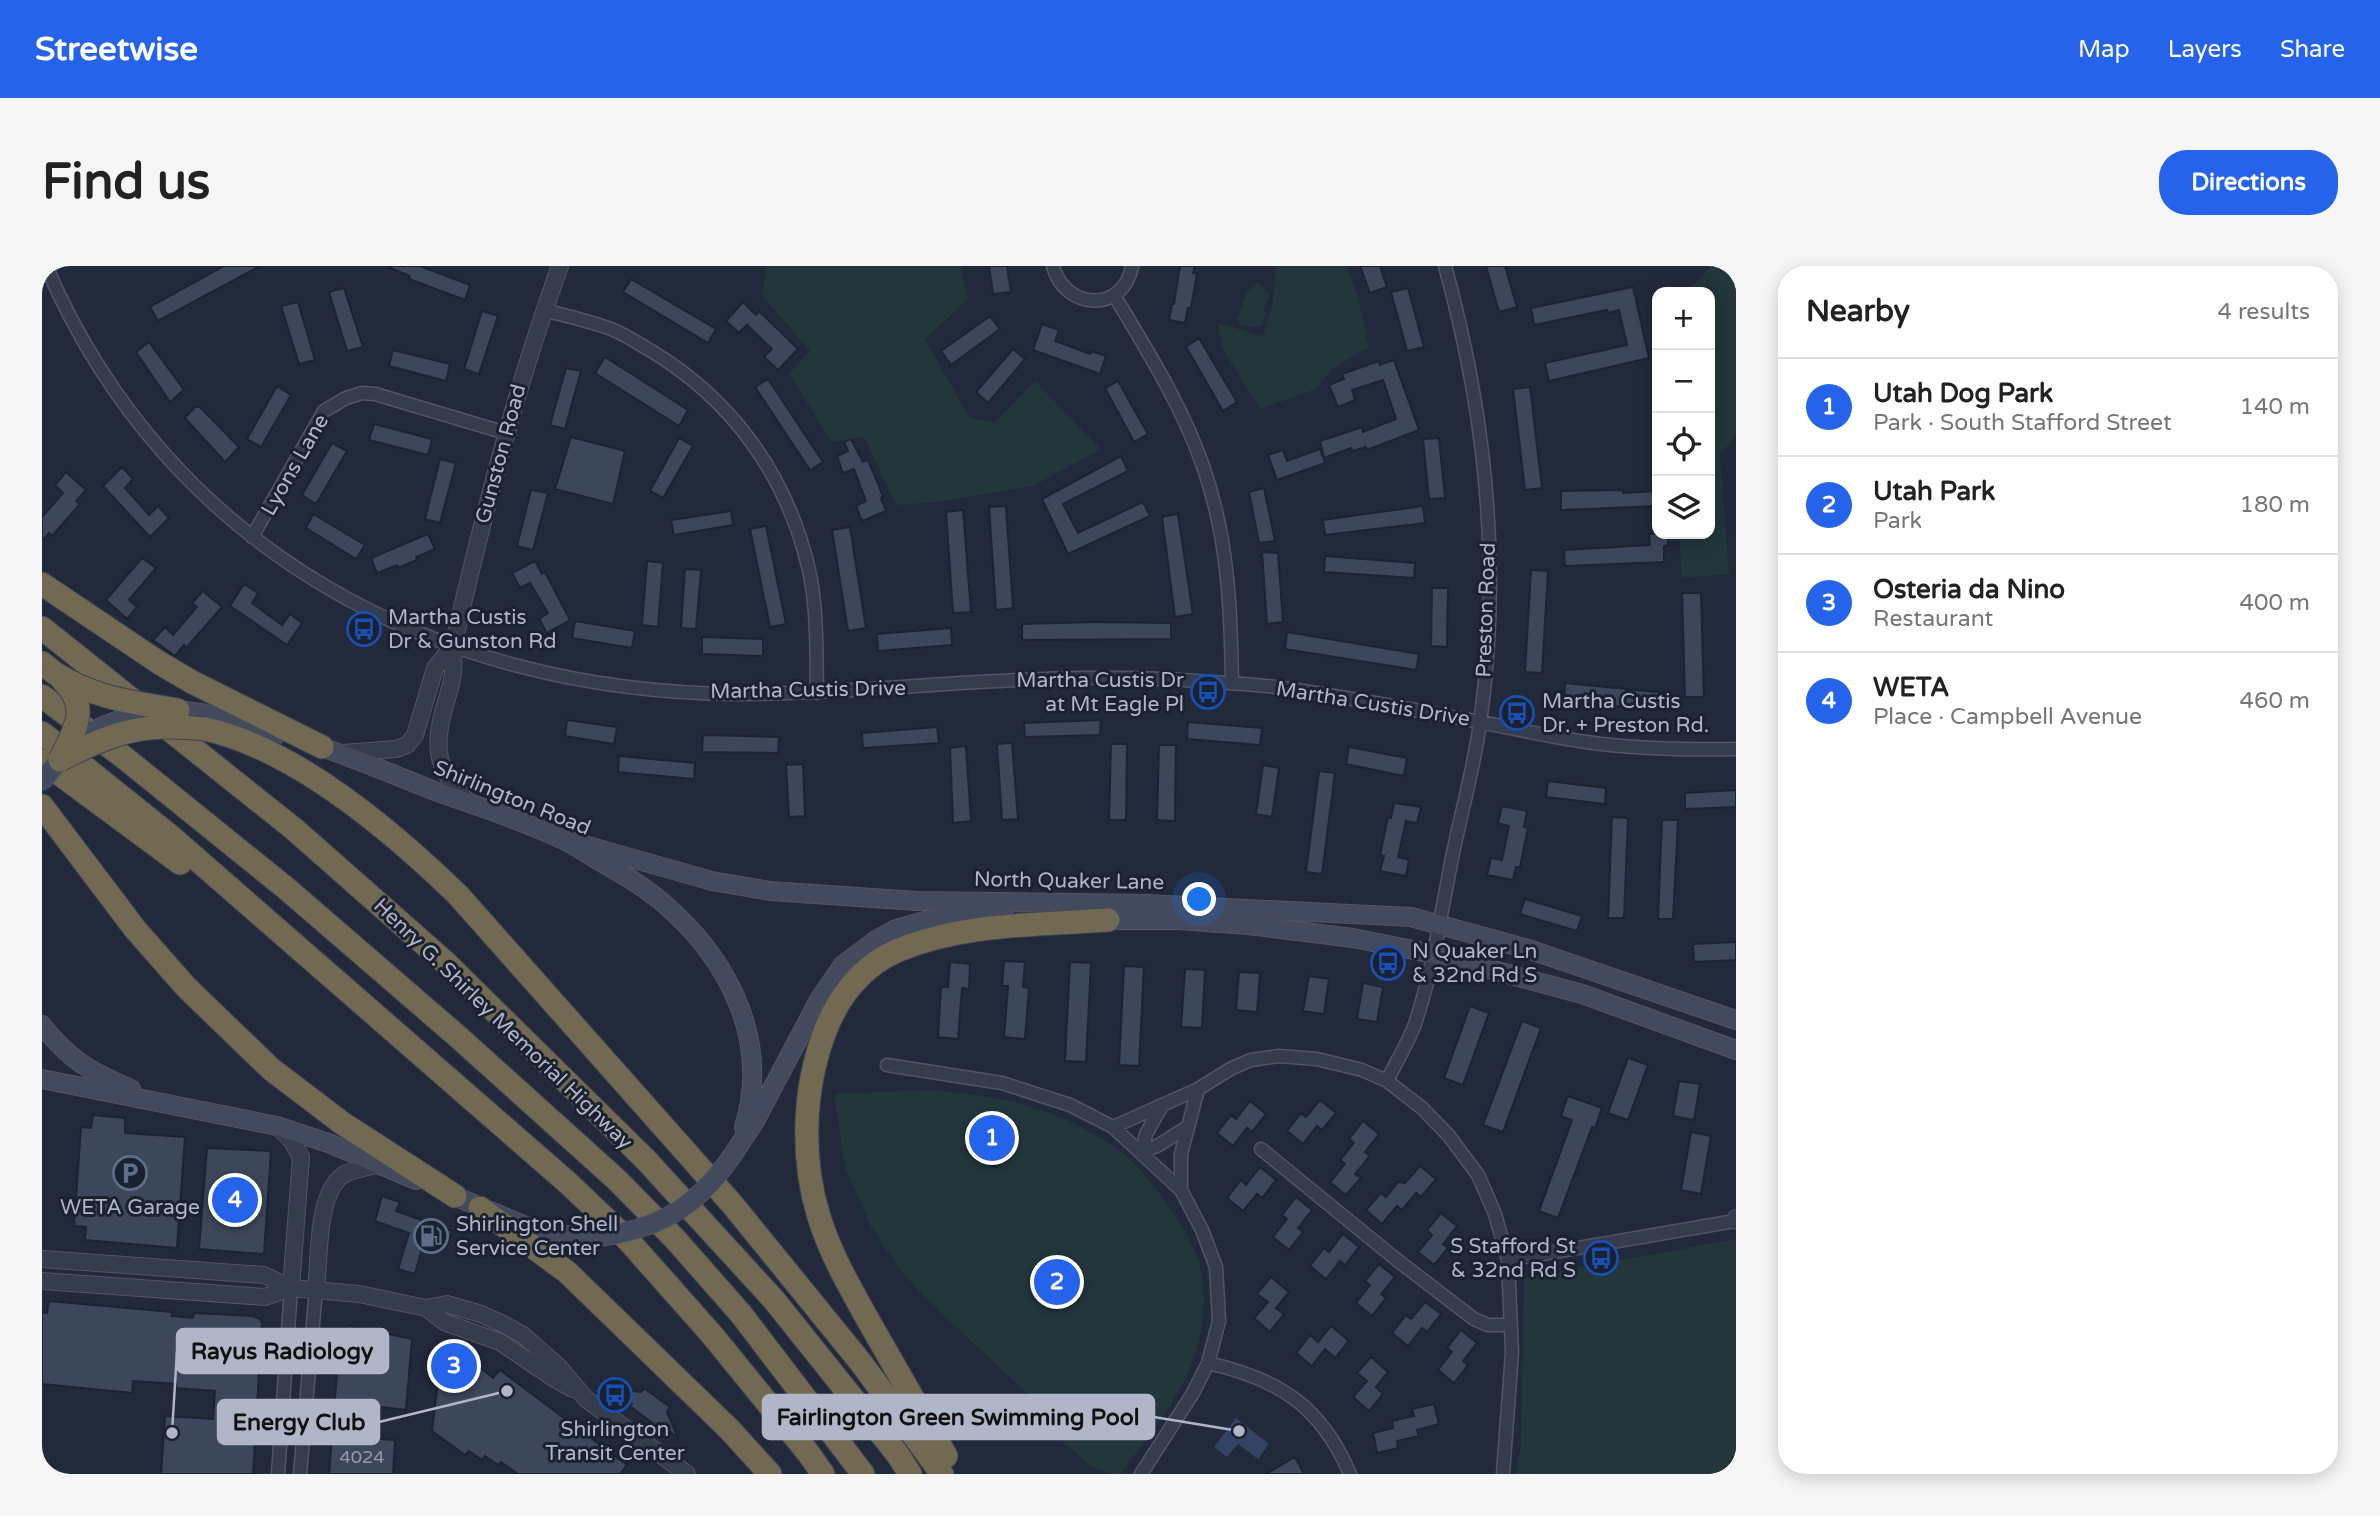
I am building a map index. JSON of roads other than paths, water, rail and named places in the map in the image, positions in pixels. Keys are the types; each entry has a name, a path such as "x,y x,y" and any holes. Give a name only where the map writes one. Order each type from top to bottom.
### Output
{"highway":[{"path":"42,584 192,682 329,750"},
{"name":"Henry G. Shirley Memorial Highway","path":"42,628 294,829 446,963 646,1160 774,1300 898,1455 910,1474"},
{"path":"49,668 78,688 99,696 178,710"},
{"path":"49,668 77,696 79,705 73,733 51,760"},
{"path":"42,696 126,759 287,889 456,1035 617,1180 675,1239 741,1314 863,1474"},
{"path":"51,760 115,735 143,728 173,725 205,729 244,741 298,768 372,818 416,854 458,895 732,1204 862,1364 942,1474"},
{"path":"42,733 169,835 309,955 558,1174 628,1240 713,1336 823,1474"},
{"path":"51,760 309,955"},
{"path":"42,806 135,929 186,987 271,1069 342,1122 455,1196"},
{"path":"956,1474 832,1253 818,1216 807,1146 808,1099 814,1060 829,1019 848,987 871,967 896,951 934,938 981,929 1108,920"},
{"path":"480,1208 567,1272 729,1429 770,1474"}],"main road":[{"name":"Shirlington Road","path":"42,782 51,760 96,728 136,715 178,710 215,715 329,750 560,838 626,876 662,902 684,923 712,958 745,1017 751,1044 753,1080 747,1117 732,1156 700,1195 670,1216 625,1234 593,1238 555,1234 528,1227 331,1144 277,1126 42,1079"},
{"name":"North Quaker Lane","path":"560,838 712,881 770,891 917,901 1167,904 1411,917 1528,948 1736,1020"},
{"name":"North Quaker Lane","path":"732,1156 755,1121 820,998 844,965 876,940 896,929 929,920 1178,920 1248,925 1353,938 1433,954 1582,994 1736,1050"},
{"name":"Shirlington Road","path":"42,1025 60,1048 98,1075 157,1100"}],"street":[{"name":"Martha Custis Drive","path":"46,266 86,348 133,417 176,467 232,522 276,555 350,601 396,624 516,666 608,683 700,692 817,693 1021,680 1134,677 1232,683 1288,688 1584,742 1638,748 1736,749"},
{"name":"Gunston Road","path":"469,803 449,782 438,747 439,728 453,674 453,646 506,433 544,310 561,266"},
{"path":"1053,266 1064,289 1073,296 1096,301 1114,295 1126,282 1132,266"},
{"name":"Preston Road","path":"1387,1081 1414,1026 1433,954 1480,722 1490,595 1487,484 1471,370 1445,266"},
{"path":"1114,295 1172,397 1204,468 1216,508 1225,558 1231,612 1232,683"},
{"path":"544,310 611,329 687,373 730,413 754,443 783,497 799,534 809,568 816,628 817,693"},
{"name":"Lyons Lane","path":"252,537 324,411 346,398 362,393 375,394 506,433"},
{"name":"Gunston Road","path":"329,750 372,752 396,750 407,744 415,735 435,668 453,646"},
{"path":"1112,1127 1198,1089 1232,1068 1251,1060 1279,1056 1337,1063 1362,1070 1387,1081 1422,1108 1478,1175 1495,1214 1508,1260 1512,1352 1503,1474"},
{"path":"887,1065 1002,1083 1070,1105 1112,1127 1181,1191 1202,1230 1216,1267 1219,1321 1208,1363 1193,1393 1141,1474"},
{"path":"1181,1191 1181,1154 1198,1089"},
{"path":"1142,1152 1146,1134 1161,1107"},
{"path":"277,1126 292,1141 301,1157 278,1474"},
{"path":"1142,1152 1187,1128"},
{"path":"1261,1149 1474,1319 1488,1325 1510,1325"},
{"path":"300,1474 326,1198 334,1183 346,1173 380,1164"},
{"path":"1508,1260 1736,1220"},
{"path":"42,1259 264,1275 291,1287 359,1294 426,1308 447,1304 481,1314 523,1335 560,1368 579,1392 633,1436 687,1474"},
{"path":"42,1281 265,1297 291,1287"},
{"path":"1208,1363 1268,1381 1297,1399 1338,1446 1350,1474"}],"water":[{"path":"1236,1418 1269,1444 1258,1459 1238,1444 1227,1457 1214,1447"}],"place":[{"name":"Martha Custis Dr & Gunston Rd","path":"364,629"},
{"name":"Martha Custis Dr at Mt Eagle Pl","path":"1208,692"},
{"name":"Martha Custis Dr. + Preston Rd.","path":"1517,713"},
{"name":"N Quaker Ln & 32nd Rd S","path":"1388,963"},
{"name":"Utah Dog Park","path":"992,1138"},
{"name":"WETA Garage","path":"130,1173"},
{"name":"WETA","path":"235,1200"},
{"name":"Shirlington Shell Service Center","path":"431,1236"},
{"name":"S Stafford St & 32nd Rd S","path":"1601,1258"},
{"name":"Utah Park","path":"1057,1282"},
{"name":"Osteria da Nino","path":"454,1366"},
{"name":"Energy Club","path":"507,1391"},
{"name":"Shirlington Transit Center","path":"615,1395"},
{"name":"Fairlington Green Swimming Pool","path":"1239,1431"},
{"name":"Rayus Radiology","path":"172,1433"}]}
